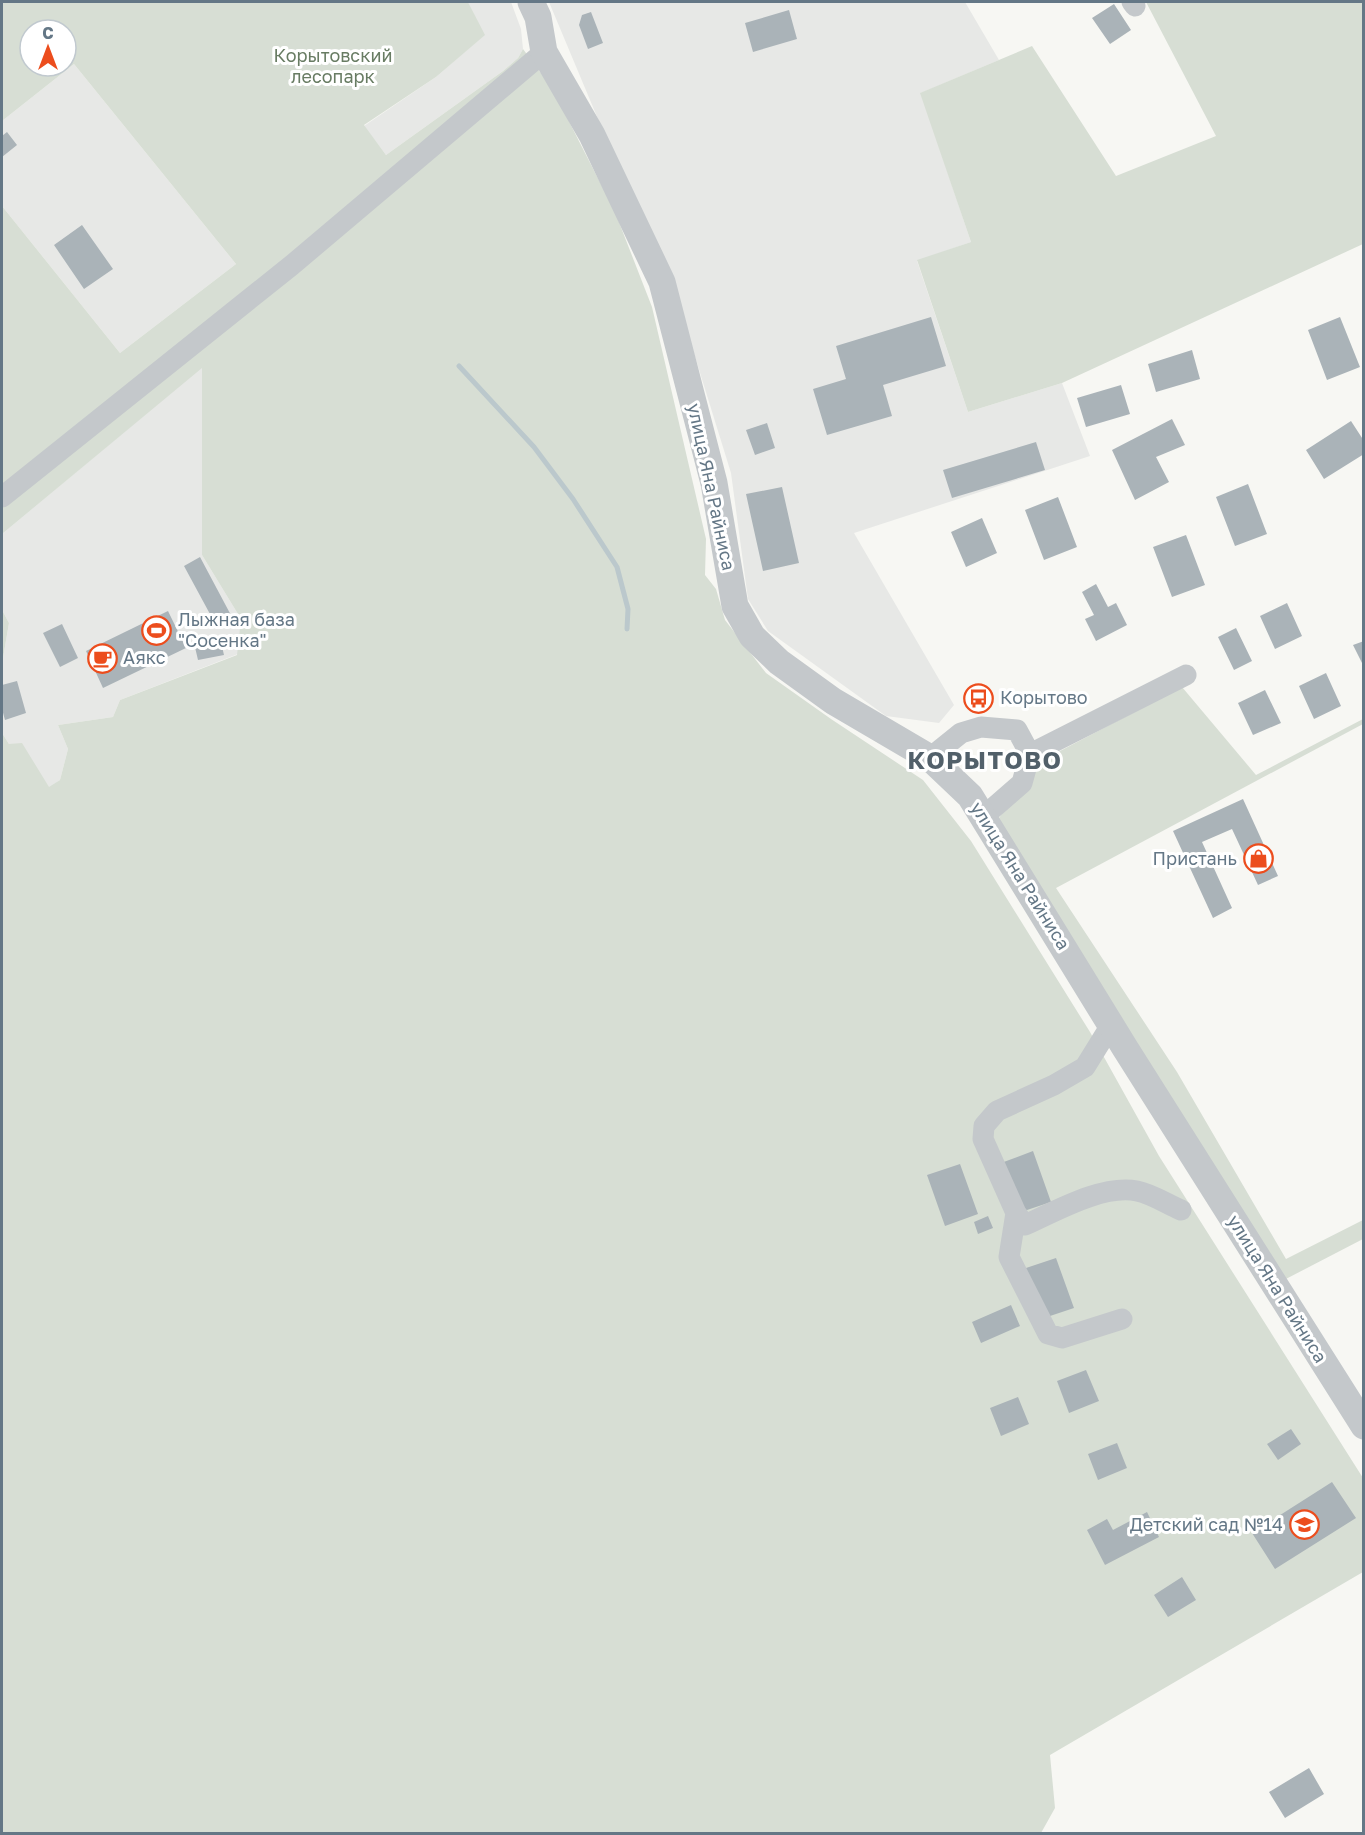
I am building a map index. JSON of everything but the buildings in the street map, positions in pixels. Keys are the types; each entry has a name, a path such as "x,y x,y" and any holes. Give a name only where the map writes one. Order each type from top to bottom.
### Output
{"street":[{"name":"улица Яна Райниса","path":"531,2 538,17 544,52 592,135 662,282 714,483 735,606 753,636 779,662 833,701 930,758 970,796 1111,1025 1364,1426"},
{"path":"2,497 292,265 544,52"},
{"path":"1030,754 1186,675"},
{"path":"930,758 961,733 981,728 1017,730 1030,754 1022,783 983,817"},
{"path":"1111,1025 1085,1067 1054,1085 997,1111 984,1126 982,1139 1016,1213 1025,1225 1076,1202 1119,1189 1139,1191 1181,1210"},
{"path":"1016,1213 1009,1257 1048,1334 1062,1338 1122,1319"}],"shaded area":[{"path":"468,2 511,2 521,29 523,49 518,58 503,71 386,155 364,126 436,77 484,35"},
{"path":"549,2 965,2 999,60 921,93 971,242 917,261 968,412 1062,383 1090,456 854,533 954,705 939,723 886,716 768,631 748,599 731,473 688,334"},
{"path":"78,69 236,264 120,353 2,206 2,121 56,78 78,78"},
{"path":"202,367 202,555 241,619 238,654 120,700 113,717 58,725 68,749 60,780 49,788 9,744 2,733 2,664 9,623 2,610 2,534"}],"green space":[{"name":"Корытовский лесопарк","path":"2,2 468,2 485,35 436,77 364,125 386,155 503,71 518,58 523,49 552,88 615,212 652,307 706,539 705,575 716,589 725,620 766,673 923,780 971,841 1090,1032 1159,1156 1363,1478 1363,1572 1050,1755 1055,1808 1041,1833 2,1833 2,733 9,744 22,743 49,787 60,780 68,749 58,725 113,717 120,700 237,655 241,619 202,555 202,368 2,534 2,206 120,353 236,264 78,69 78,18 18,18 18,78 56,78 2,121"},
{"path":"1146,2 1363,2 1363,244 1062,383 968,412 917,260 971,242 920,93 1032,46 1116,176 1216,136"},
{"path":"2,610 9,623 2,664"},
{"path":"1182,687 1256,775 1363,719 1363,724 1056,888 1177,1072 1286,1259 1363,1220 1363,1239 1282,1281 996,822 1041,761"}],"waterway":[{"path":"459,366 534,447 573,499 617,567 628,609 627,629"}],"place":[{"name":"Лыжная база \"Сосенка\"","path":"157,630"},
{"name":"Аякс","path":"102,658"},
{"name":"Корытово","path":"979,698"},
{"name":"Пристань","path":"1258,859"},
{"name":"Детский сад №14","path":"1304,1525"}],"district":[{"name":"КОРЫТОВО","path":"985,761"}]}
